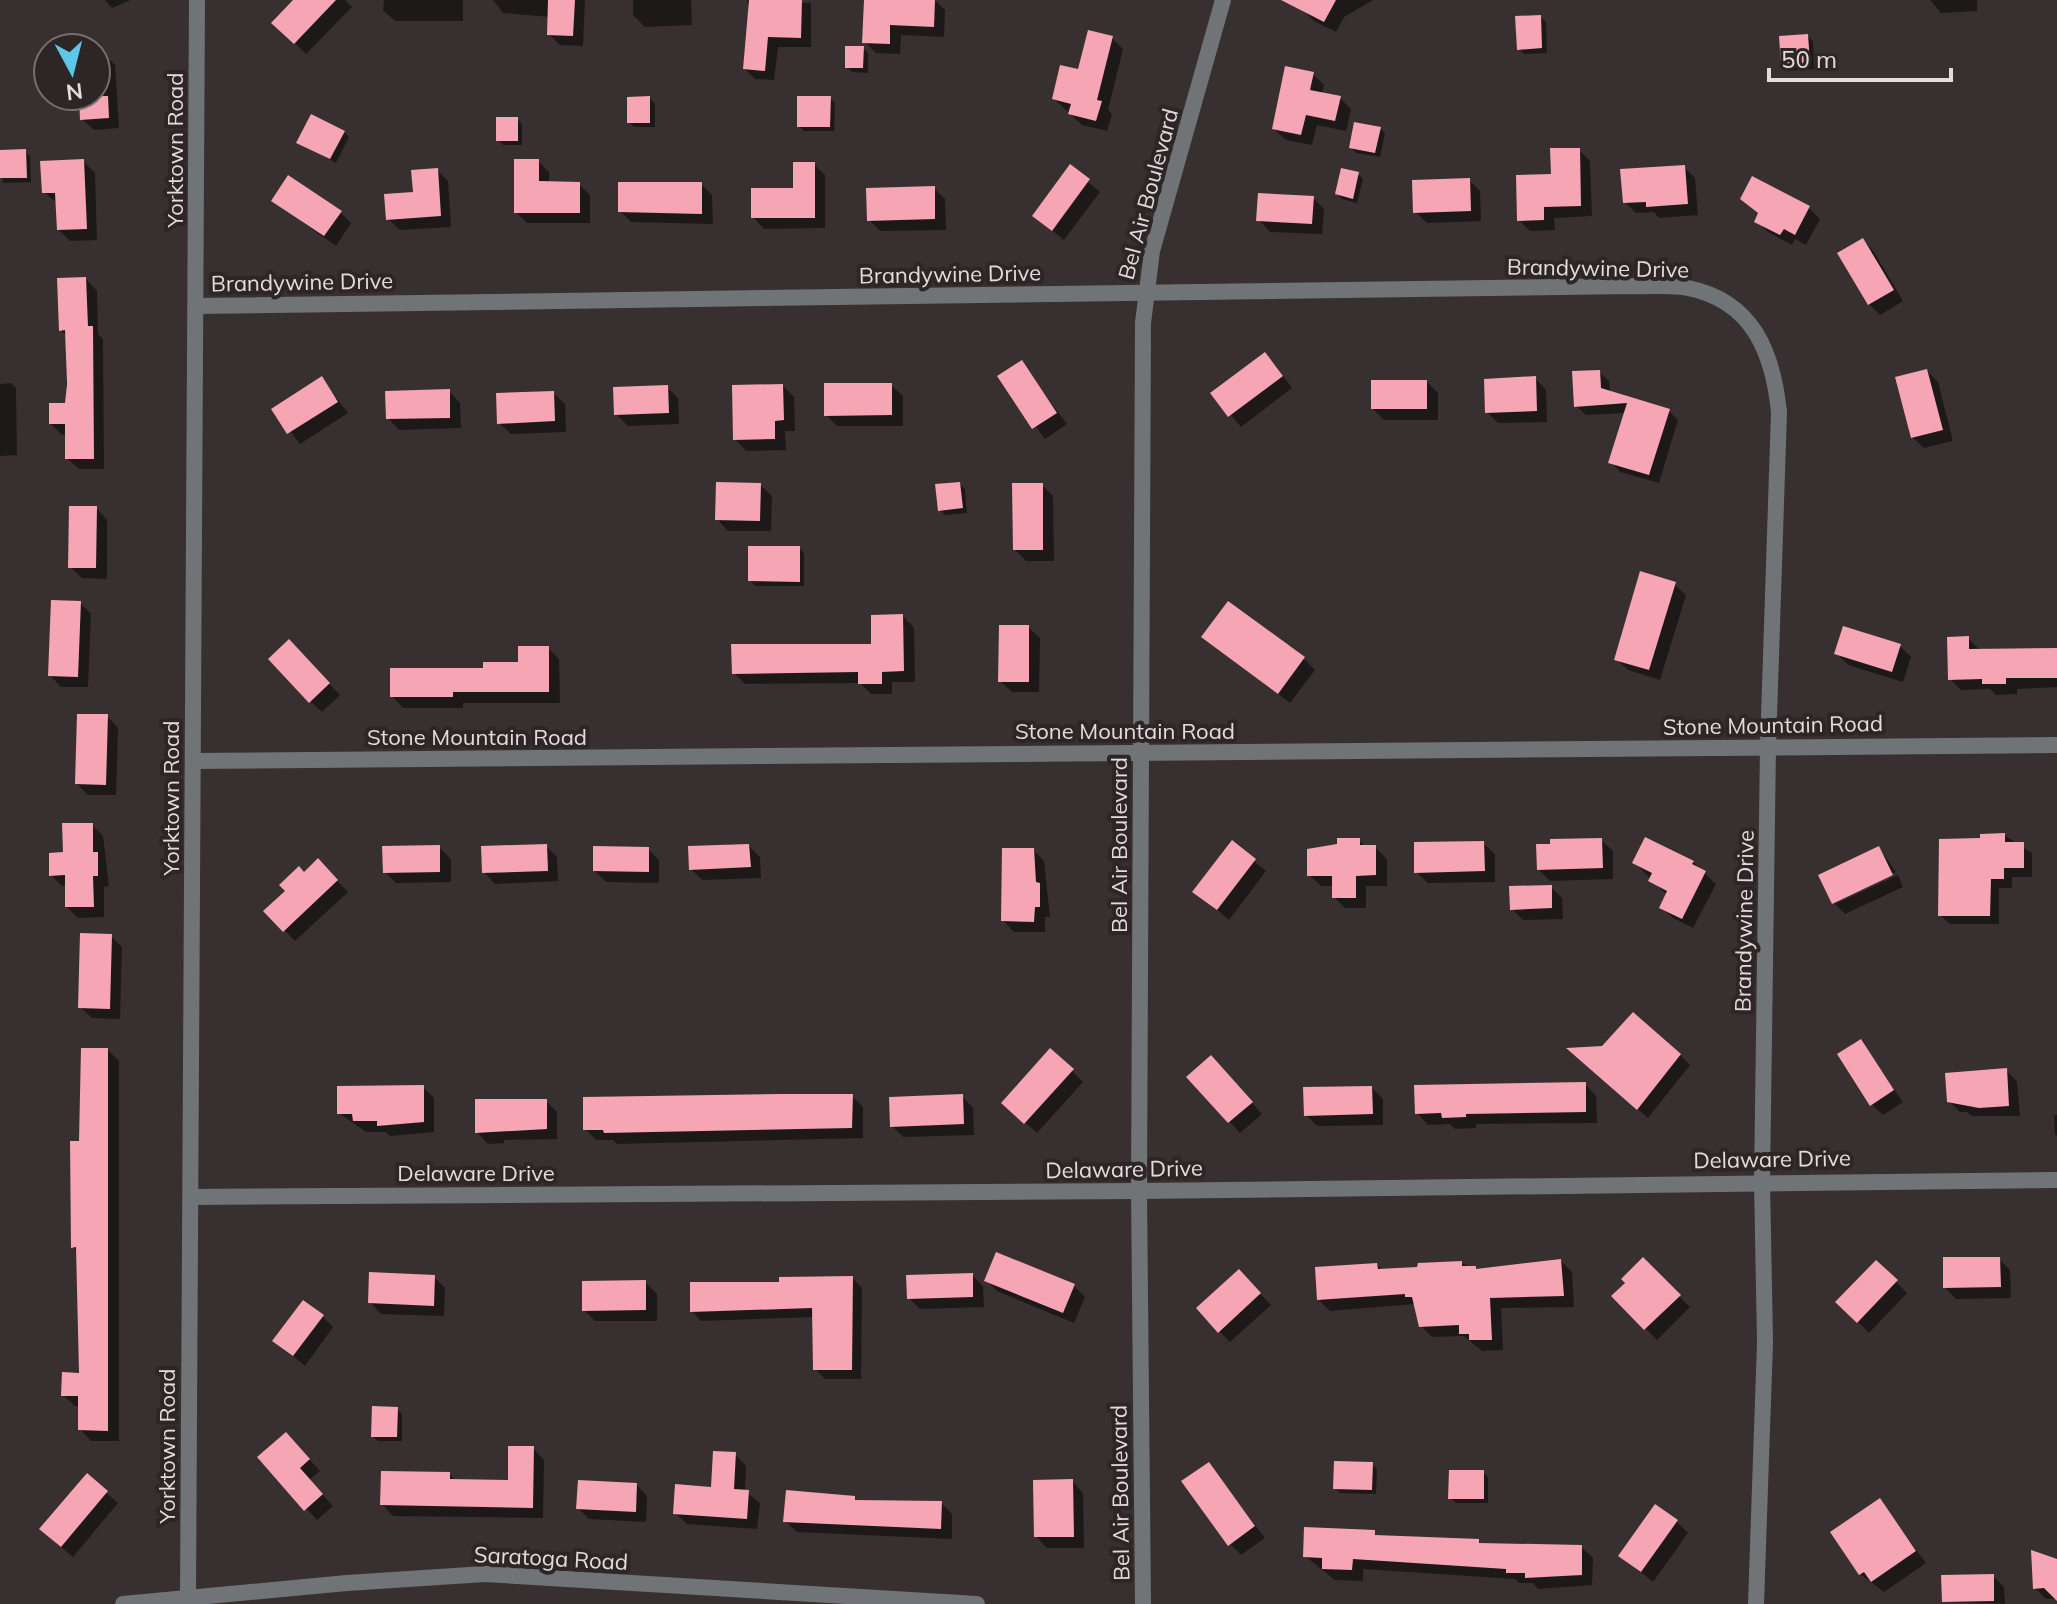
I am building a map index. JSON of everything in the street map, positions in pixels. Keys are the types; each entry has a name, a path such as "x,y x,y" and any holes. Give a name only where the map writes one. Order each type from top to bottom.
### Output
{"street":[{"name":"Yorktown Road","path":"188,1595 197,0"},
{"name":"Bel Air Boulevard","path":"1143,1604 1139,1191 1144,294 1152,251 1223,0"},
{"name":"Brandywine Drive","path":"196,306 1633,286 1687,287 1719,297 1751,322 1767,348 1778,400 1768,747 1762,1181 1765,1342 1756,1604"},
{"name":"Stone Mountain Road","path":"193,761 2057,745"},
{"name":"Delaware Drive","path":"191,1197 1139,1191 1762,1181 2057,1180"},
{"name":"Saratoga Road","path":"123,1604 188,1595 485,1574 977,1604"}],"building":[{"path":"293,0 336,0 294,44 271,23"},
{"path":"548,0 575,0 573,36 547,35"},
{"path":"749,0 802,0 801,38 768,37 765,71 743,69"},
{"path":"864,0 935,0 934,27 890,25 890,44 862,43"},
{"path":"1281,0 1336,0 1324,22"},
{"path":"1541,15 1542,48 1517,50 1515,16"},
{"path":"1088,30 1113,36 1097,100 1102,101 1096,121 1068,114 1071,104 1052,99 1060,65 1078,69"},
{"path":"1808,34 1810,64 1781,66 1779,36"},
{"path":"845,46 864,46 863,68 845,68"},
{"path":"1285,66 1314,72 1310,90 1341,96 1335,121 1306,115 1301,135 1272,129"},
{"path":"650,96 650,123 627,123 627,97"},
{"path":"797,96 831,96 830,127 797,127"},
{"path":"80,112 109,112 109,118 80,120"},
{"path":"311,114 345,131 330,159 296,143"},
{"path":"496,117 518,117 518,141 496,141"},
{"path":"1354,122 1381,127 1375,153 1349,148"},
{"path":"1550,148 1580,148 1581,206 1544,207 1544,220 1517,221 1516,175 1551,174"},
{"path":"26,149 27,178 0,178 0,150"},
{"path":"84,159 87,229 57,230 55,193 42,193 40,161"},
{"path":"514,159 539,159 539,181 580,182 580,213 514,213"},
{"path":"793,162 815,162 815,218 751,218 751,188 793,188"},
{"path":"1070,164 1090,179 1052,231 1032,216"},
{"path":"1685,165 1688,204 1646,207 1646,202 1623,203 1620,169"},
{"path":"438,168 441,216 386,220 384,194 413,192 411,170"},
{"path":"1341,168 1359,172 1353,199 1335,194"},
{"path":"288,175 342,211 324,236 271,201"},
{"path":"1752,176 1810,206 1795,235 1784,229 1780,235 1754,222 1758,213 1740,199"},
{"path":"1470,178 1471,211 1413,213 1412,180"},
{"path":"618,182 702,182 702,214 618,212"},
{"path":"935,186 935,219 867,221 866,188"},
{"path":"1258,193 1314,196 1312,224 1256,221"},
{"path":"1863,238 1894,290 1868,305 1837,253"},
{"path":"86,277 88,326 93,326 94,459 65,459 65,424 49,424 49,403 65,403 67,384 65,330 59,331 57,278"},
{"path":"1265,352 1283,376 1228,417 1210,393"},
{"path":"1022,360 1057,413 1032,429 997,376"},
{"path":"1927,369 1943,430 1911,438 1895,377"},
{"path":"1600,370 1601,388 1670,409 1649,475 1608,463 1627,403 1574,407 1572,371"},
{"path":"322,376 338,402 287,434 271,409"},
{"path":"1536,376 1537,411 1485,413 1484,379"},
{"path":"1371,380 1427,380 1427,409 1371,409"},
{"path":"824,383 892,383 892,415 824,416"},
{"path":"783,384 784,420 775,421 775,439 733,440 732,385"},
{"path":"668,385 669,413 614,415 613,387"},
{"path":"450,389 450,418 386,419 385,391"},
{"path":"554,391 555,421 497,424 496,393"},
{"path":"716,482 761,483 760,521 715,520"},
{"path":"960,482 963,508 938,511 935,484"},
{"path":"1012,483 1043,483 1043,550 1013,550"},
{"path":"69,506 97,506 96,568 68,568"},
{"path":"748,546 800,546 800,582 748,581"},
{"path":"1640,571 1676,582 1649,670 1614,660"},
{"path":"51,600 81,601 78,677 48,676"},
{"path":"1228,601 1305,657 1278,694 1201,637"},
{"path":"903,614 904,671 882,672 882,684 858,684 858,672 732,674 731,644 871,644 871,615"},
{"path":"999,625 1029,625 1029,682 998,682"},
{"path":"1843,626 1901,644 1892,672 1834,654"},
{"path":"1969,636 1969,649 2057,648 2057,678 2006,678 2006,684 1982,684 1982,679 1948,680 1947,637"},
{"path":"289,639 330,683 309,703 268,659"},
{"path":"518,646 549,646 549,692 453,692 453,697 390,697 390,668 483,668 483,662 518,662"},
{"path":"77,714 108,714 106,785 75,784"},
{"path":"62,823 93,823 93,852 98,852 98,876 93,876 94,907 65,907 65,875 49,876 49,853 63,852"},
{"path":"2005,833 2005,842 2024,842 2024,868 2004,868 2004,879 1991,879 1990,916 1938,916 1939,839 1980,838 1980,834"},
{"path":"1645,837 1694,861 1692,864 1706,871 1682,919 1659,908 1667,891 1648,881 1652,873 1632,863"},
{"path":"1337,838 1360,838 1360,845 1376,845 1376,875 1356,876 1356,898 1332,898 1332,876 1307,876 1307,849 1337,844"},
{"path":"1602,838 1603,868 1537,870 1536,844 1550,844 1550,839"},
{"path":"1232,840 1256,859 1217,910 1192,892"},
{"path":"1484,841 1485,871 1414,873 1414,842"},
{"path":"547,844 548,871 482,873 481,846"},
{"path":"749,844 751,867 689,870 688,846"},
{"path":"440,845 440,872 383,873 382,846"},
{"path":"593,846 649,847 649,872 593,871"},
{"path":"1879,846 1893,875 1832,904 1818,875"},
{"path":"1002,848 1034,848 1036,882 1040,883 1040,907 1035,907 1034,922 1001,921"},
{"path":"318,858 338,880 283,932 263,911 285,891 279,885 299,866 304,872"},
{"path":"1552,885 1552,908 1510,910 1509,886"},
{"path":"80,933 112,934 110,1009 78,1008"},
{"path":"1633,1012 1681,1054 1637,1110 1566,1048 1602,1046"},
{"path":"1861,1039 1894,1090 1870,1106 1837,1054"},
{"path":"81,1048 108,1048 108,1431 78,1430 78,1396 61,1396 62,1372 79,1373 76,1247 71,1248 70,1141 79,1141"},
{"path":"1050,1048 1074,1069 1024,1124 1001,1103"},
{"path":"1211,1055 1253,1102 1228,1123 1186,1077"},
{"path":"2007,1068 2009,1106 1979,1108 1947,1102 1945,1073"},
{"path":"1586,1082 1586,1112 1466,1114 1466,1117 1442,1118 1441,1113 1415,1114 1414,1085"},
{"path":"424,1085 424,1122 377,1126 377,1121 353,1121 352,1114 337,1114 337,1086"},
{"path":"1372,1086 1373,1114 1304,1116 1303,1087"},
{"path":"853,1094 852,1128 604,1133 603,1130 583,1130 583,1097"},
{"path":"963,1094 964,1124 890,1127 889,1097"},
{"path":"475,1099 547,1099 547,1129 475,1133"},
{"path":"996,1252 1075,1284 1063,1313 984,1281"},
{"path":"1643,1257 1681,1295 1644,1330 1611,1296 1625,1283 1621,1279"},
{"path":"1943,1257 2000,1257 2001,1287 1943,1288"},
{"path":"1561,1259 1564,1296 1490,1298 1492,1340 1469,1340 1469,1334 1459,1334 1459,1325 1419,1327 1412,1297 1405,1297 1405,1294 1317,1300 1315,1267 1377,1263 1378,1269 1462,1261 1462,1266 1476,1266 1476,1269"},
{"path":"1876,1260 1898,1280 1857,1323 1835,1302"},
{"path":"1239,1269 1261,1293 1218,1333 1196,1308"},
{"path":"369,1272 435,1275 434,1306 368,1303"},
{"path":"973,1273 973,1297 907,1299 906,1275"},
{"path":"853,1276 852,1370 813,1370 812,1308 690,1312 690,1282 779,1282 779,1277"},
{"path":"646,1280 646,1310 582,1311 582,1281"},
{"path":"303,1300 324,1315 293,1356 272,1341"},
{"path":"372,1406 398,1407 397,1437 371,1437"},
{"path":"286,1432 310,1459 300,1468 323,1494 304,1511 257,1457"},
{"path":"508,1446 534,1446 533,1508 380,1505 381,1471 450,1472 450,1479 508,1480"},
{"path":"713,1451 736,1452 734,1489 749,1490 747,1519 673,1514 675,1484 711,1487"},
{"path":"1334,1461 1373,1462 1372,1490 1333,1489"},
{"path":"1209,1462 1255,1526 1228,1546 1181,1481"},
{"path":"1449,1470 1484,1470 1484,1499 1448,1499"},
{"path":"87,1473 108,1491 61,1547 39,1529"},
{"path":"1073,1479 1074,1537 1034,1537 1033,1480"},
{"path":"578,1480 637,1483 636,1512 576,1509"},
{"path":"786,1490 855,1496 855,1500 942,1501 941,1529 783,1522"},
{"path":"1880,1498 1916,1551 1871,1582 1864,1572 1859,1575 1830,1532"},
{"path":"1655,1504 1678,1520 1641,1572 1618,1556"},
{"path":"1304,1527 1375,1530 1375,1535 1479,1539 1479,1543 1582,1545 1582,1575 1525,1578 1525,1573 1506,1573 1506,1569 1353,1559 1352,1570 1322,1569 1322,1558 1303,1557"},
{"path":"2031,1550 2057,1559 2057,1601 2044,1588 2033,1589"},
{"path":"1994,1574 1994,1601 1942,1602 1941,1575"}]}
